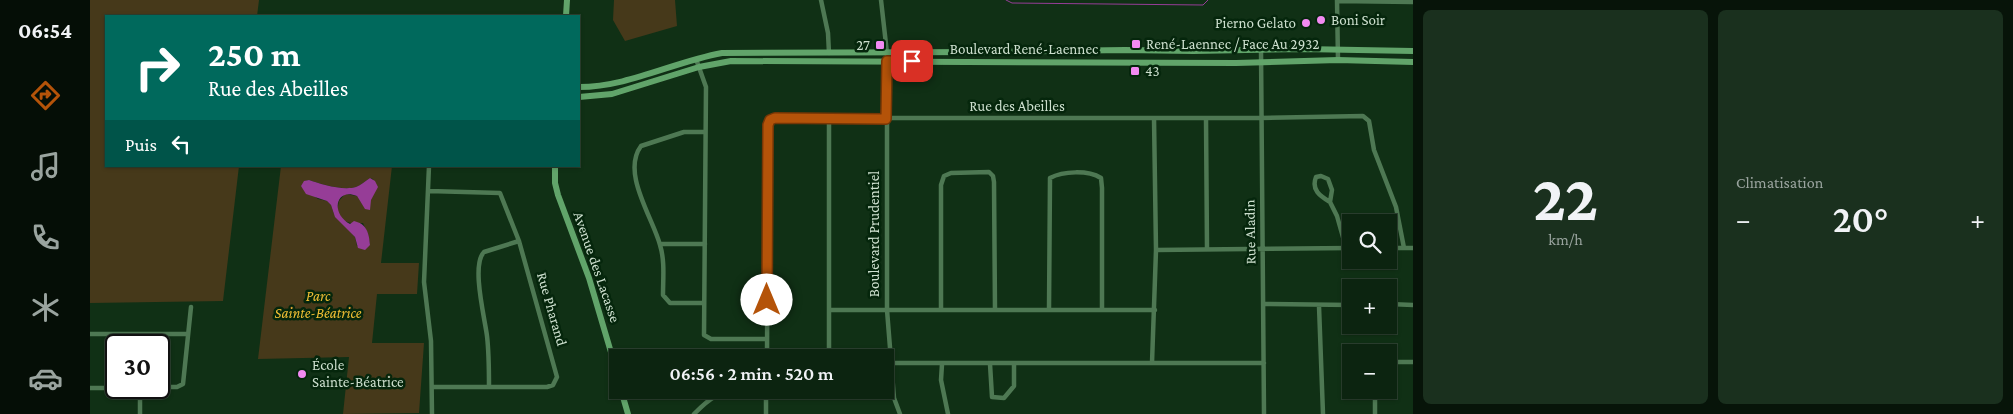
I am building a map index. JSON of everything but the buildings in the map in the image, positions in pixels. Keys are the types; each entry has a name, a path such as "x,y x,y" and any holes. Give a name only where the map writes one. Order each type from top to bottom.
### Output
{"street":[{"path":"566,0 566,15"},
{"path":"821,0 828,33 829,53"},
{"name":"Boulevard Prudentiel","path":"880,0 887,53 887,310 889,349"},
{"path":"1338,60 1337,0 1413,2"},
{"name":"Boulevard René-Laennec","path":"580,87 619,84 696,59 722,53 1338,49 1413,51"},
{"name":"Rue Aladin","path":"1261,50 1264,414"},
{"path":"696,59 706,87 704,335 711,339 767,339"},
{"name":"Boulevard René-Laennec","path":"580,97 621,92 699,67 730,61 1228,63 1338,60 1413,62"},
{"name":"Rue des Abeilles","path":"767,349 768,125 770,120 775,118 1261,118 1363,116 1369,121 1374,150 1396,207 1404,248"},
{"path":"1152,364 1156,250 1154,118"},
{"path":"1206,118 1207,249"},
{"path":"829,119 829,349"},
{"path":"704,303 670,302 663,295 663,257 660,244 635,177 638,150 641,146 684,132 706,132"},
{"path":"429,167 424,282 431,341 432,414"},
{"name":"Avenue des Lacasse","path":"555,167 555,183 558,195 590,278 610,349"},
{"path":"942,310 941,185 944,176 952,173 989,172 993,176 994,182 995,310"},
{"path":"1049,310 1050,178 1057,174 1093,173 1100,178 1102,188 1102,309"},
{"path":"1330,202 1332,190 1328,179 1321,176 1316,178 1314,182 1315,189 1330,202 1342,231"},
{"name":"Rue Pharand","path":"429,191 500,193 519,241 557,377 556,382 547,387 432,387"},
{"path":"489,387 488,337 480,282 479,265 481,255 484,252 519,241"},
{"path":"660,244 705,244"},
{"path":"1156,250 1342,248"},
{"path":"1397,248 1413,248"},
{"path":"1263,304 1342,305"},
{"path":"1397,304 1413,305"},
{"path":"1319,306 1323,414"},
{"path":"170,387 178,387 183,384 191,307"},
{"path":"830,310 1154,310"},
{"path":"90,334 188,334"},
{"path":"1397,362 1413,362"},
{"path":"894,364 1264,364"},
{"path":"942,364 941,380 948,414"},
{"path":"990,364 992,397 1004,398 1014,386 1014,364"},
{"path":"90,388 105,388"},
{"name":"Boulevard Prudentiel","path":"894,398 900,414"},
{"path":"140,399 140,414"},
{"path":"624,399 628,414"},
{"path":"694,414 712,399"},
{"path":"766,399 766,414"},
{"path":"1375,399 1376,414"}],"green space":[{"path":"90,0 259,0 257,15 105,15 105,167 239,167 223,301 90,303"},
{"path":"614,0 675,0 677,26 625,41 613,20"},
{"name":"Parc Sainte-Béatrice","path":"281,167 392,167 381,263 419,263 417,294 377,294 372,343 424,343 419,413 343,414 349,357 258,359","holes":["370,178 373,179 374,188 370,199 363,205 357,196 345,194 339,201 337,211 341,218 347,222 363,223 368,234 370,245 357,246 355,237 334,214 331,205 327,201 318,199 301,186 305,181 309,180 332,186 351,188"]}],"shaded area":[{"path":"370,178 375,181 378,187 371,200 370,210 365,209 357,196 350,194 344,195 338,202 340,214 344,219 350,224 354,221 365,227 370,245 365,250 358,248 355,237 335,217 331,205 327,201 306,194 301,186 304,181 309,180 332,186 351,188"}],"waterway":[{"path":"1006,0 1012,3 1203,5 1208,0"}],"place":[{"name":"Boni Soir","path":"1321,20"},
{"name":"Pierno Gelato","path":"1306,23"},
{"name":"René-Laennec / Face Au 2932","path":"1136,44"},
{"name":"27","path":"880,45"},
{"name":"43","path":"1135,71"},
{"name":"École Sainte-Béatrice","path":"302,374"}],"route":[{"path":"767,300 768,125 770,120 775,118 886,119 887,61 912,61"}]}
